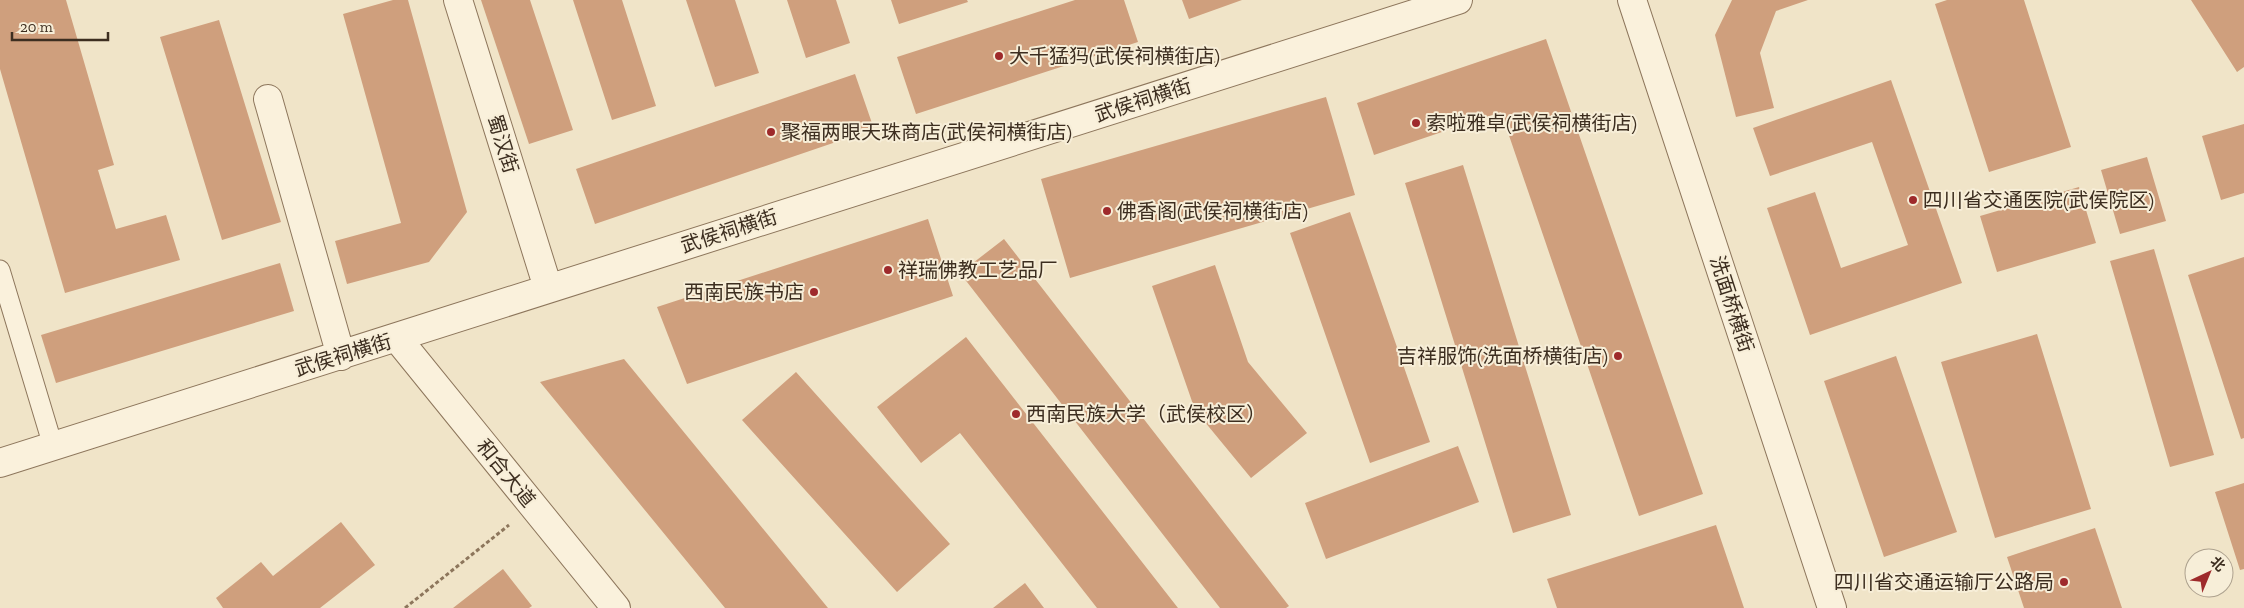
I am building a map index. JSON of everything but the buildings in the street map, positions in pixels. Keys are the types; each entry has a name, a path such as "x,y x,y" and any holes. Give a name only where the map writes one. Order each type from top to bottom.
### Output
{"street":[{"name":"蜀汉街","path":"458,0 548,288"},
{"name":"武侯祠横街","path":"0,463 1458,0"},
{"name":"洗面桥横街","path":"1632,0 1832,608"},
{"path":"268,99 341,356"},
{"name":"和合大道","path":"397,338 616,608"}],"lane":[{"path":"0,270 53,446"}],"path":[{"path":"405,608 533,506"}],"place":[{"name":"大千猛犸(武侯祠横街店)","path":"999,56"},
{"name":"索啦雅卓(武侯祠横街店)","path":"1416,123"},
{"name":"聚福两眼天珠商店(武侯祠横街店)","path":"771,132"},
{"name":"四川省交通医院(武侯院区)","path":"1913,200"},
{"name":"佛香阁(武侯祠横街店)","path":"1107,211"},
{"name":"祥瑞佛教工艺品厂","path":"888,270"},
{"name":"西南民族书店","path":"814,292"},
{"name":"吉祥服饰(洗面桥横街店)","path":"1618,356"},
{"name":"西南民族大学（武侯校区）","path":"1016,414"},
{"name":"四川省交通运输厅公路局","path":"2064,582"}]}
